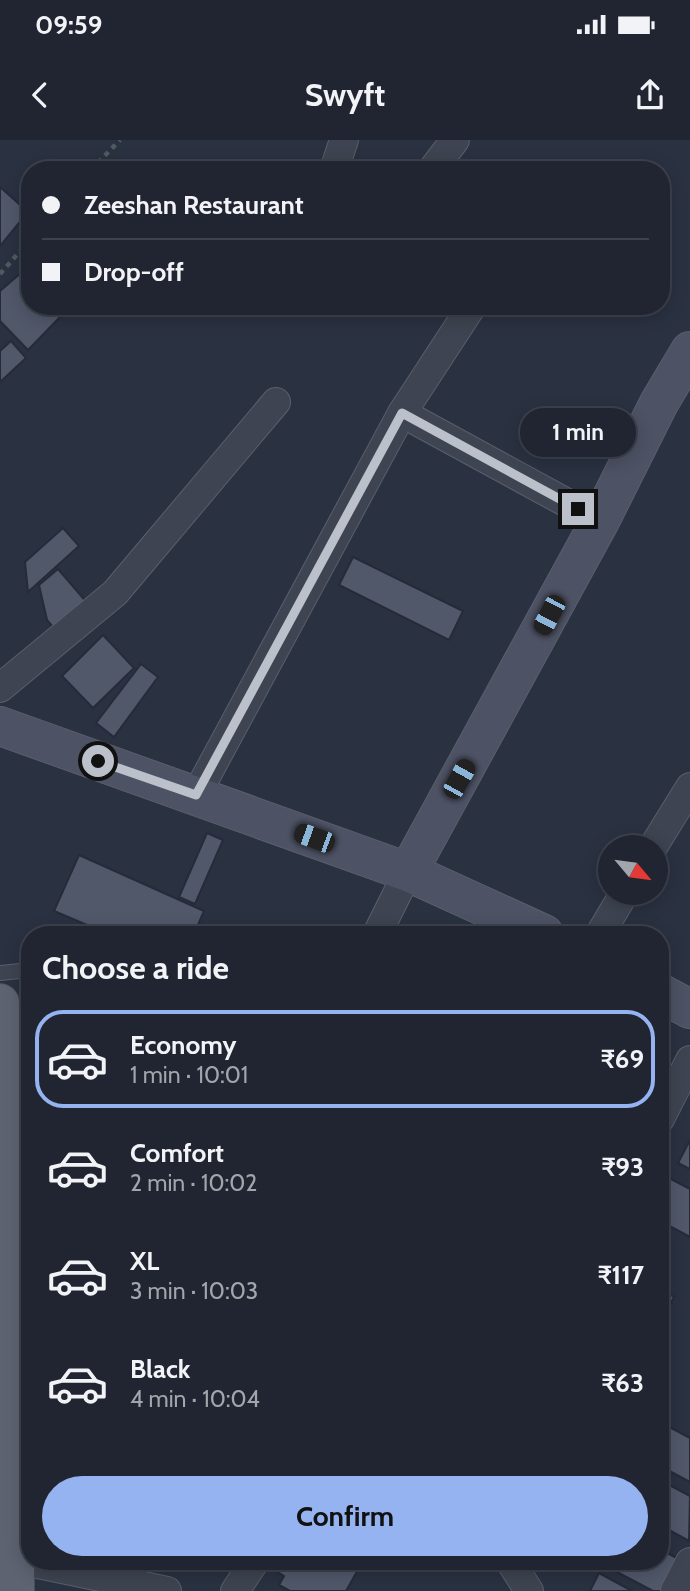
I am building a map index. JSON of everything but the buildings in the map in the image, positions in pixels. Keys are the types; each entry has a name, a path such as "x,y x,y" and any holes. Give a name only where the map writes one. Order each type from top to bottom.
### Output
{"main road":[{"path":"0,1003 21,1285"},
{"path":"14,1575 21,1370"}],"street":[{"path":"337,161 344,140"},
{"path":"439,161 455,140"},
{"path":"196,795 402,413 466,315"},
{"path":"381,926 600,521 659,403 690,351"},
{"path":"0,688 115,593 276,402"},
{"path":"402,413 600,521"},
{"path":"0,726 408,872 526,926"},
{"path":"660,835 690,787"},
{"path":"605,926 617,905"},
{"path":"669,998 690,1009"},
{"path":"669,1101 690,1060"},
{"path":"675,1591 690,1562"},
{"path":"235,1591 249,1570"},
{"path":"516,1570 530,1591"},
{"path":"14,1575 167,1591"}],"lane":[{"path":"0,973 21,971"}],"path":[{"path":"100,161 120,140"},
{"path":"0,274 21,250"}],"route":[{"path":"98,761 196,795 402,413 578,509"}]}
